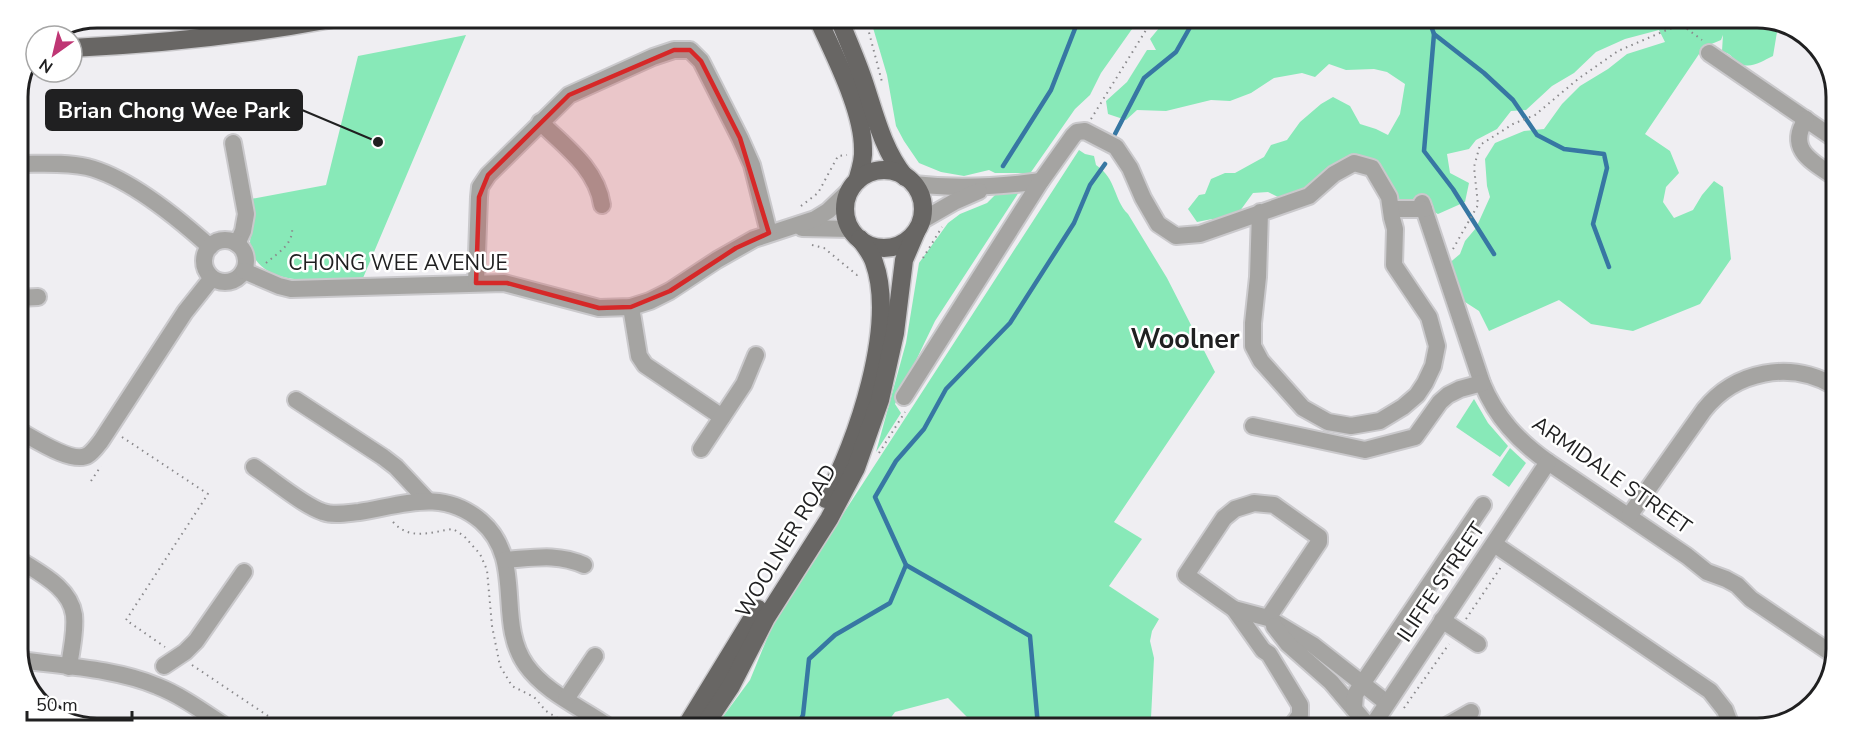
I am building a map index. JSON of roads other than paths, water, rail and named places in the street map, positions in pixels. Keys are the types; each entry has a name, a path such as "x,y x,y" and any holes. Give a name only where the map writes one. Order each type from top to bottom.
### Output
{"main road":[{"path":"84,48 209,38 273,28"},
{"path":"822,28 854,106 862,139 863,152 855,184 848,196 846,211 855,234 875,247 891,248 903,243 919,226 923,210 922,199 893,161 886,146 843,28"},
{"path":"855,184 869,174 881,171 893,172 909,180"},
{"name":"WOOLNER ROAD","path":"710,718 731,686 766,618 829,519 856,468 880,400 895,333 904,260 919,226"},
{"name":"WOOLNER ROAD","path":"691,718 819,513 834,486 858,427 878,344 881,305 877,270 873,258 855,234"}],"street":[{"path":"476,283 480,188 488,174 569,95 674,50 690,50 701,61 744,147 776,232"},
{"path":"1709,52 1826,133"},
{"path":"1806,119 1798,134 1798,141 1811,161 1826,171"},
{"path":"540,122 591,175 600,193 602,205"},
{"path":"904,397 1041,181 1079,133 1116,147 1130,168 1158,224 1176,236 1200,234 1260,212 1309,196 1334,174 1354,163 1372,168 1389,197 1395,229 1394,264 1429,317 1437,346 1433,366 1425,383 1403,407 1380,421 1351,426 1328,422 1303,408 1261,361 1253,346 1260,212"},
{"path":"233,143 246,214 243,231 237,244"},
{"path":"28,164 82,166 111,176 187,226 210,247"},
{"path":"909,180 955,187 1000,186 1041,181"},
{"name":"CHONG WEE AVENUE","path":"251,274 285,288 297,290 476,283 507,284 599,308 631,307 670,291 736,248 821,216 855,184"},
{"path":"919,226 964,197 1000,186"},
{"name":"ARMIDALE STREET","path":"1391,209 1423,206 1482,383 1492,405 1508,428 1548,462 1688,556 1704,570 1737,585 1759,604 1826,650"},
{"name":"CHONG WEE AVENUE","path":"776,232 807,228 855,234"},
{"path":"220,241 231,241 237,244 246,256 251,274 230,282 212,278 204,266 205,256 210,247 220,241"},
{"path":"29,435 72,457 88,455 100,441 185,312 212,278"},
{"path":"28,297 38,297"},
{"path":"631,307 639,356 645,365 722,417"},
{"path":"701,449 744,384 756,355"},
{"path":"1629,516 1716,396 1754,375 1776,371 1806,374 1826,381"},
{"path":"1253,426 1365,450 1415,437 1440,402 1448,395 1482,383"},
{"path":"296,400 384,457 427,500"},
{"name":"ILIFFE STREET","path":"1377,718 1548,462"},
{"path":"254,467 323,512 347,513 427,500 452,504 480,520 498,542 505,556 514,640 519,653 541,682 595,718"},
{"path":"1268,618 1319,542 1319,537 1274,505 1254,503 1235,509 1224,518 1186,575 1234,609 1268,618 1284,632 1306,660 1331,682 1362,718"},
{"path":"1354,708 1355,695 1483,505"},
{"path":"1494,544 1710,691 1725,710 1728,718"},
{"path":"505,560 560,556 584,564"},
{"path":"29,567 57,586 69,599 74,617 69,667"},
{"path":"164,666 196,641 244,572"},
{"path":"1234,609 1249,632 1269,654 1300,705 1298,718"},
{"path":"1442,620 1478,644"},
{"path":"1284,632 1313,645 1387,703"},
{"path":"1269,654 1284,632"},
{"path":"566,699 595,656"},
{"path":"30,661 118,674 155,684 213,718"},
{"path":"1460,718 1471,712"}],"waterway":[{"path":"1003,166 1051,90 1075,28"},
{"path":"1115,134 1144,78 1176,52 1190,28"},
{"path":"1432,28 1434,34 1424,151 1453,189 1494,254"},
{"path":"1434,34 1484,73 1513,100 1537,135 1564,149 1604,154 1607,168 1593,224 1609,267"},
{"path":"801,718 809,659 835,635 890,603 906,565 875,497 896,461 924,429 946,389 1010,323 1074,223 1090,185 1105,164"},
{"path":"906,565 1030,636 1037,718"}],"place":[{"name":"Brian Chong Wee Park","path":"378,142"}],"district":[{"name":"Woolner","path":"1185,339"}]}
